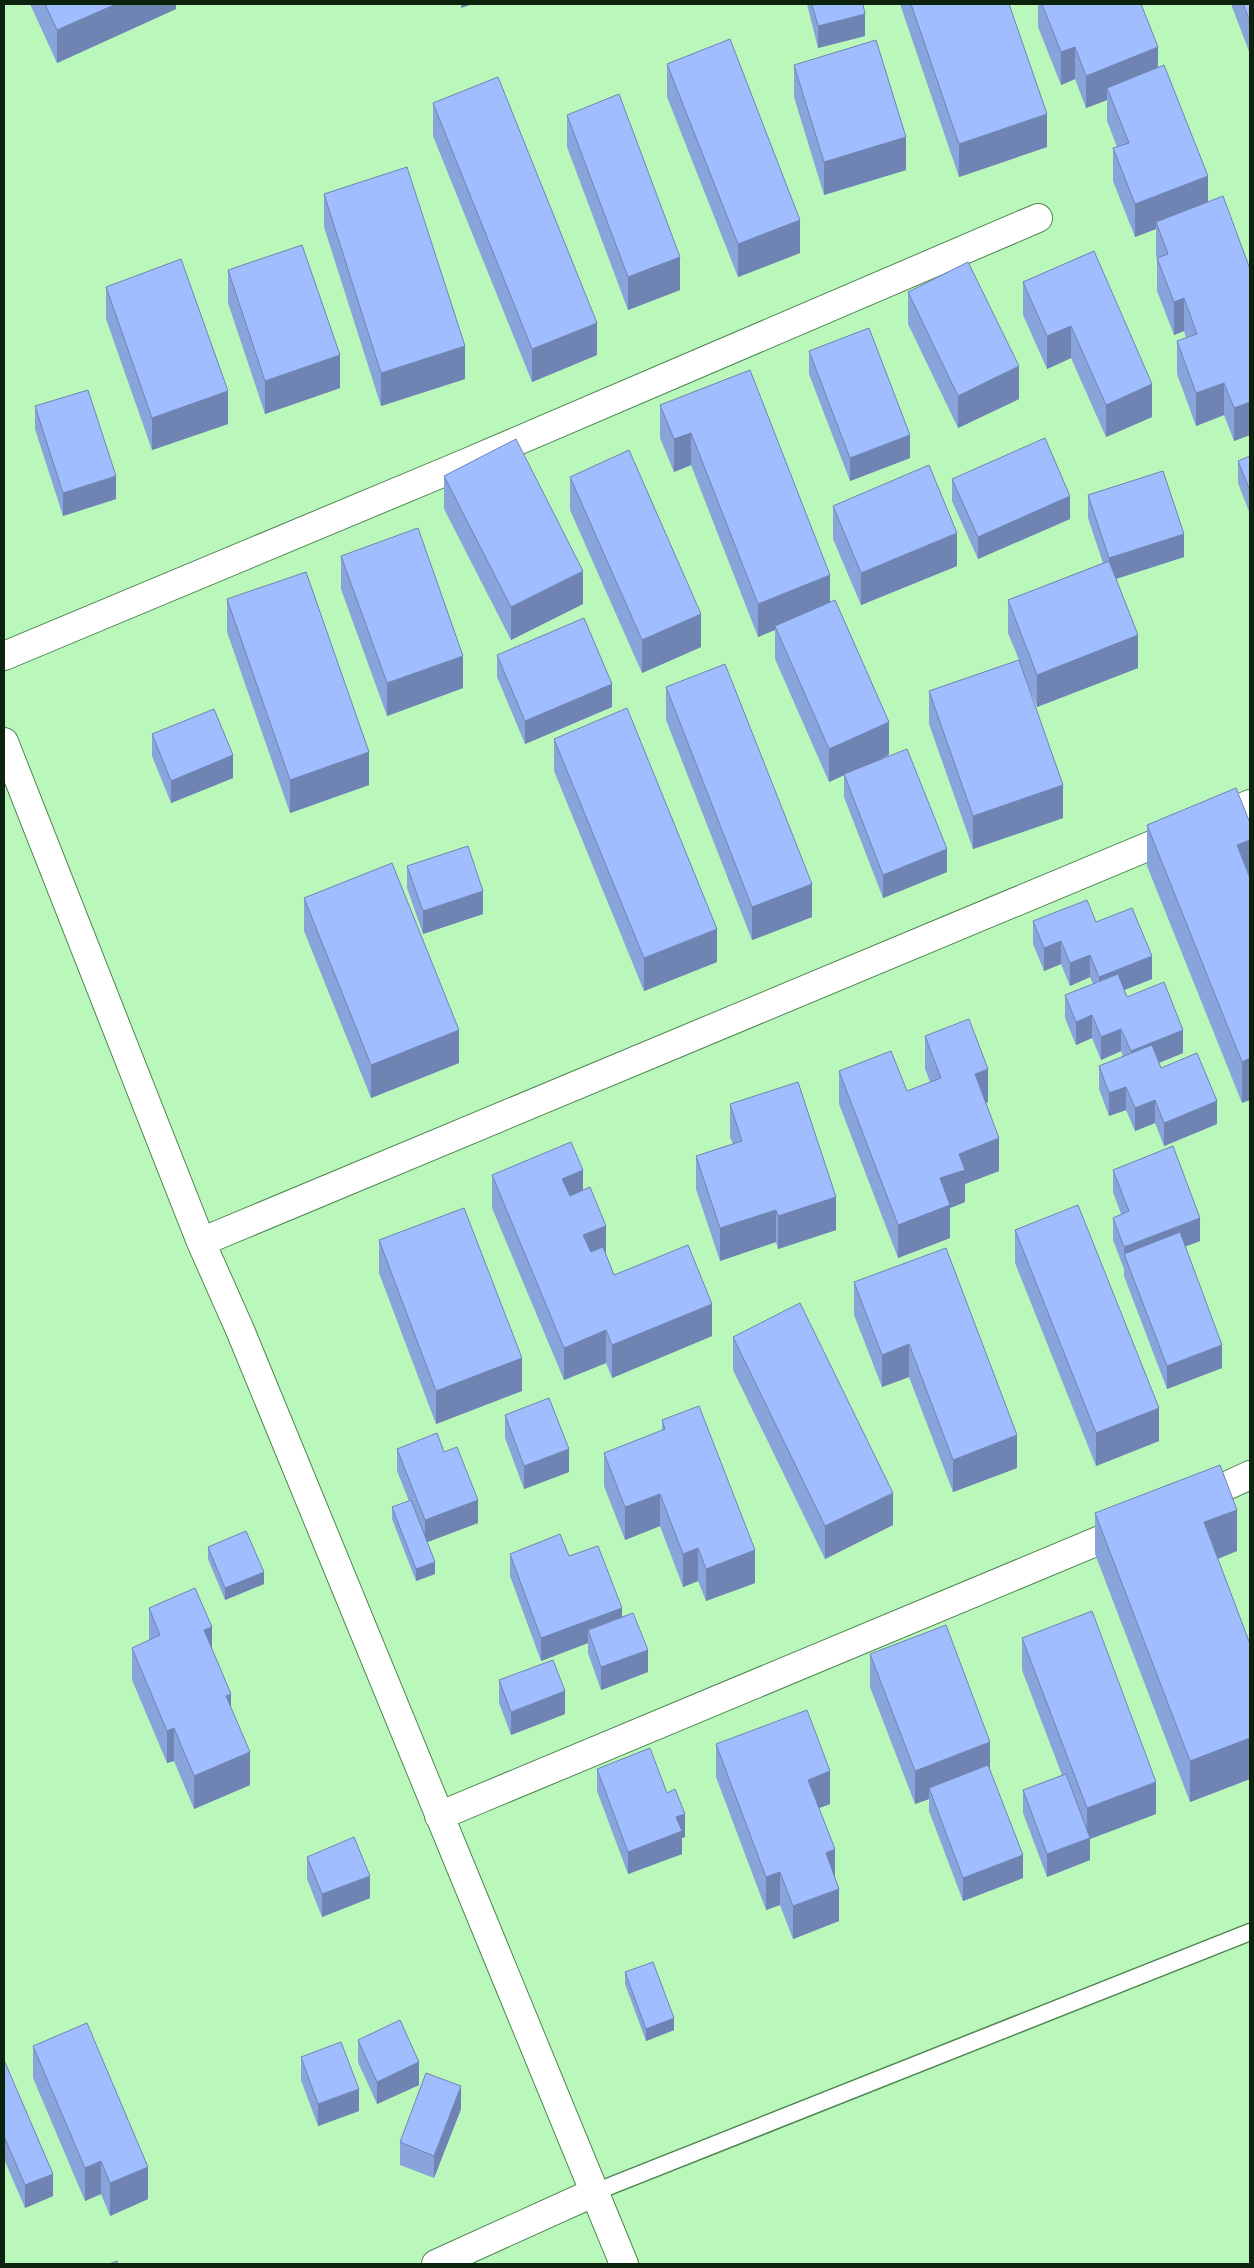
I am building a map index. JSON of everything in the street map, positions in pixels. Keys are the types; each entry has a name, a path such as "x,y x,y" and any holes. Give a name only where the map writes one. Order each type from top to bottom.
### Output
{"street":[{"path":"4,656 466,463 1038,218"},
{"path":"4,742 201,1242 240,1330 624,2264"},
{"path":"201,1242 1250,804"},
{"path":"439,1816 1159,1516 1250,1476"},
{"path":"436,2264 595,2192"}],"lane":[{"path":"595,2192 1250,1932"}],"building":[{"path":"45,4 116,4 57,30"},
{"path":"812,4 863,4 865,14 818,26"},
{"path":"911,4 1009,4 1047,114 959,144"},
{"path":"1042,4 1141,4 1158,47 1086,76 1075,47 1061,52"},
{"path":"1243,4 1250,4 1250,22"},
{"path":"730,39 800,220 738,244 667,64"},
{"path":"876,40 906,137 824,162 794,65"},
{"path":"1164,65 1208,176 1135,204 1113,148 1129,143 1107,88"},
{"path":"498,77 597,323 532,349 433,103"},
{"path":"619,94 680,257 628,277 567,115"},
{"path":"407,167 465,346 381,373 324,194"},
{"path":"1223,196 1250,269 1250,402 1234,408 1224,383 1196,393 1177,341 1197,334 1184,298 1174,302 1157,258 1168,254 1156,222"},
{"path":"302,245 340,355 265,381 228,270"},
{"path":"1094,251 1152,384 1106,405 1071,326 1047,336 1023,282"},
{"path":"181,259 228,391 152,418 106,287"},
{"path":"968,262 1019,366 958,396 908,292"},
{"path":"869,328 910,435 850,458 809,351"},
{"path":"750,370 830,575 758,604 691,433 674,439 660,405"},
{"path":"88,390 116,476 63,493 35,406"},
{"path":"1045,438 1070,496 978,537 952,479"},
{"path":"516,439 583,571 511,607 444,476"},
{"path":"629,450 701,614 642,640 570,477"},
{"path":"1250,456 1250,491 1238,461"},
{"path":"929,465 957,533 861,573 833,506"},
{"path":"1163,471 1184,534 1109,558 1088,495"},
{"path":"418,528 463,656 387,683 341,556"},
{"path":"1109,561 1138,635 1037,675 1008,600"},
{"path":"306,572 369,752 290,780 227,599"},
{"path":"835,600 889,722 829,749 775,626"},
{"path":"584,618 612,684 525,721 497,655"},
{"path":"1019,660 1063,785 973,816 929,691"},
{"path":"725,664 812,884 752,907 666,687"},
{"path":"627,708 717,929 644,958 554,739"},
{"path":"214,709 233,755 171,781 152,734"},
{"path":"907,749 947,849 883,875 844,774"},
{"path":"1236,788 1250,823 1250,840 1237,845 1250,878 1250,1058 1242,1062 1147,825"},
{"path":"468,846 483,891 423,911 407,866"},
{"path":"392,863 459,1030 371,1065 304,898"},
{"path":"1087,900 1096,922 1132,908 1152,956 1099,977 1090,955 1070,963 1061,941 1044,948 1033,921"},
{"path":"1118,974 1127,997 1164,982 1183,1030 1131,1051 1121,1029 1101,1037 1092,1015 1076,1022 1065,995"},
{"path":"969,1019 988,1069 975,1074 999,1138 959,1154 965,1170 940,1178 950,1205 898,1225 839,1071 891,1051 907,1091 941,1078 925,1036"},
{"path":"1152,1045 1161,1068 1197,1053 1217,1101 1164,1123 1155,1100 1135,1108 1126,1087 1109,1093 1099,1066"},
{"path":"798,1082 836,1197 778,1216 776,1210 720,1228 696,1156 742,1141 730,1104"},
{"path":"571,1142 583,1170 562,1179 570,1196 590,1187 606,1226 583,1235 591,1252 603,1247 614,1275 688,1245 712,1304 612,1345 606,1330 564,1348 492,1175"},
{"path":"1173,1146 1200,1218 1124,1247 1113,1218 1129,1211 1113,1170"},
{"path":"1078,1205 1159,1408 1096,1433 1015,1230"},
{"path":"464,1208 522,1358 436,1391 379,1240"},
{"path":"1180,1232 1222,1345 1167,1366 1124,1254"},
{"path":"946,1248 1017,1435 953,1460 909,1344 882,1355 854,1282"},
{"path":"800,1303 893,1493 825,1526 733,1337"},
{"path":"549,1398 569,1449 524,1466 505,1415"},
{"path":"699,1406 755,1550 706,1569 698,1548 683,1554 660,1494 625,1507 604,1453 665,1429 662,1420"},
{"path":"437,1433 444,1452 457,1447 478,1500 425,1520 397,1449"},
{"path":"1220,1465 1237,1510 1204,1522 1250,1644 1250,1738 1190,1761 1095,1513"},
{"path":"411,1500 435,1562 416,1569 392,1507"},
{"path":"246,1531 264,1572 225,1588 208,1547"},
{"path":"560,1534 569,1556 598,1546 622,1608 541,1638 510,1554"},
{"path":"195,1588 212,1627 204,1630 231,1694 226,1696 250,1752 194,1776 174,1728 167,1731 132,1648 160,1635 149,1608"},
{"path":"1092,1611 1156,1782 1087,1808 1022,1638"},
{"path":"633,1613 648,1650 601,1667 588,1630"},
{"path":"946,1625 990,1742 915,1771 870,1654"},
{"path":"553,1660 565,1691 511,1712 499,1680"},
{"path":"807,1710 830,1771 808,1780 835,1849 826,1853 839,1889 793,1906 780,1872 766,1877 716,1744"},
{"path":"650,1748 667,1793 675,1789 685,1814 676,1817 682,1831 628,1852 597,1769"},
{"path":"988,1765 1023,1855 963,1878 929,1788"},
{"path":"1066,1774 1090,1838 1047,1854 1023,1790"},
{"path":"354,1837 370,1876 322,1894 307,1857"},
{"path":"653,1962 674,2018 646,2029 625,1972"},
{"path":"400,2020 419,2062 377,2082 358,2040"},
{"path":"87,2023 148,2167 110,2183 101,2161 85,2168 33,2046"},
{"path":"341,2042 359,2089 318,2104 301,2057"},
{"path":"4,2060 53,2174 25,2185 4,2136"},
{"path":"426,2073 461,2086 434,2156 400,2142"}]}
